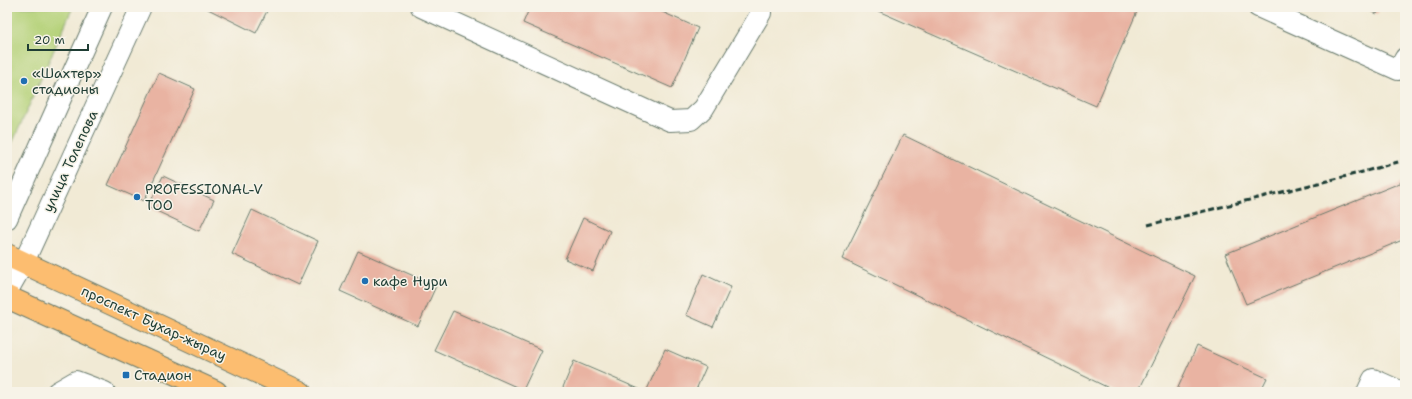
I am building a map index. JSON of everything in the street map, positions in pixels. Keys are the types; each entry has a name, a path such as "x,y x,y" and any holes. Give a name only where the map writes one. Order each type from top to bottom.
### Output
{"main road":[{"name":"проспект Бухар-жырау","path":"15,259 300,392"},
{"path":"7,297 216,392"}],"street":[{"path":"7,219 102,7"},
{"name":"улица Толепова","path":"7,292 15,259 140,7"},
{"path":"421,7 670,121 691,120 704,108 757,9"},
{"path":"1258,7 1398,70 1405,58"},
{"path":"1367,392 1373,379 1402,392"},
{"path":"57,392 76,381 105,392"}],"green space":[{"name":"«Шахтер» стадионы","path":"7,7 73,7 7,155"}],"building":[{"path":"204,7 269,7 256,33"},
{"path":"530,7 651,7 698,28 672,88 523,23"},
{"path":"869,7 1139,7 1096,106"},
{"path":"1363,7 1380,7 1377,14"},
{"path":"159,73 195,89 144,201 108,185"},
{"path":"903,135 1195,276 1138,392 1117,392 842,259"},
{"path":"163,176 214,200 199,231 148,207"},
{"path":"1405,181 1405,239 1246,304 1225,254"},
{"path":"252,210 318,241 298,285 232,254"},
{"path":"583,218 610,231 593,271 565,259"},
{"path":"358,251 436,286 418,326 340,291"},
{"path":"703,274 731,287 713,327 686,315"},
{"path":"453,311 542,350 523,390 434,350"},
{"path":"1197,346 1267,378 1260,392 1176,392"},
{"path":"665,349 706,367 695,392 646,392"},
{"path":"574,361 646,392 561,392"}],"railway":[{"path":"1148,225 1359,173 1405,160"}],"place":[{"name":"«Шахтер» стадионы","path":"24,81"},
{"name":"PROFESSIONAL-V ТОО","path":"137,197"},
{"name":"кафе Нури","path":"365,281"},
{"name":"Стадион","path":"126,375"}]}
